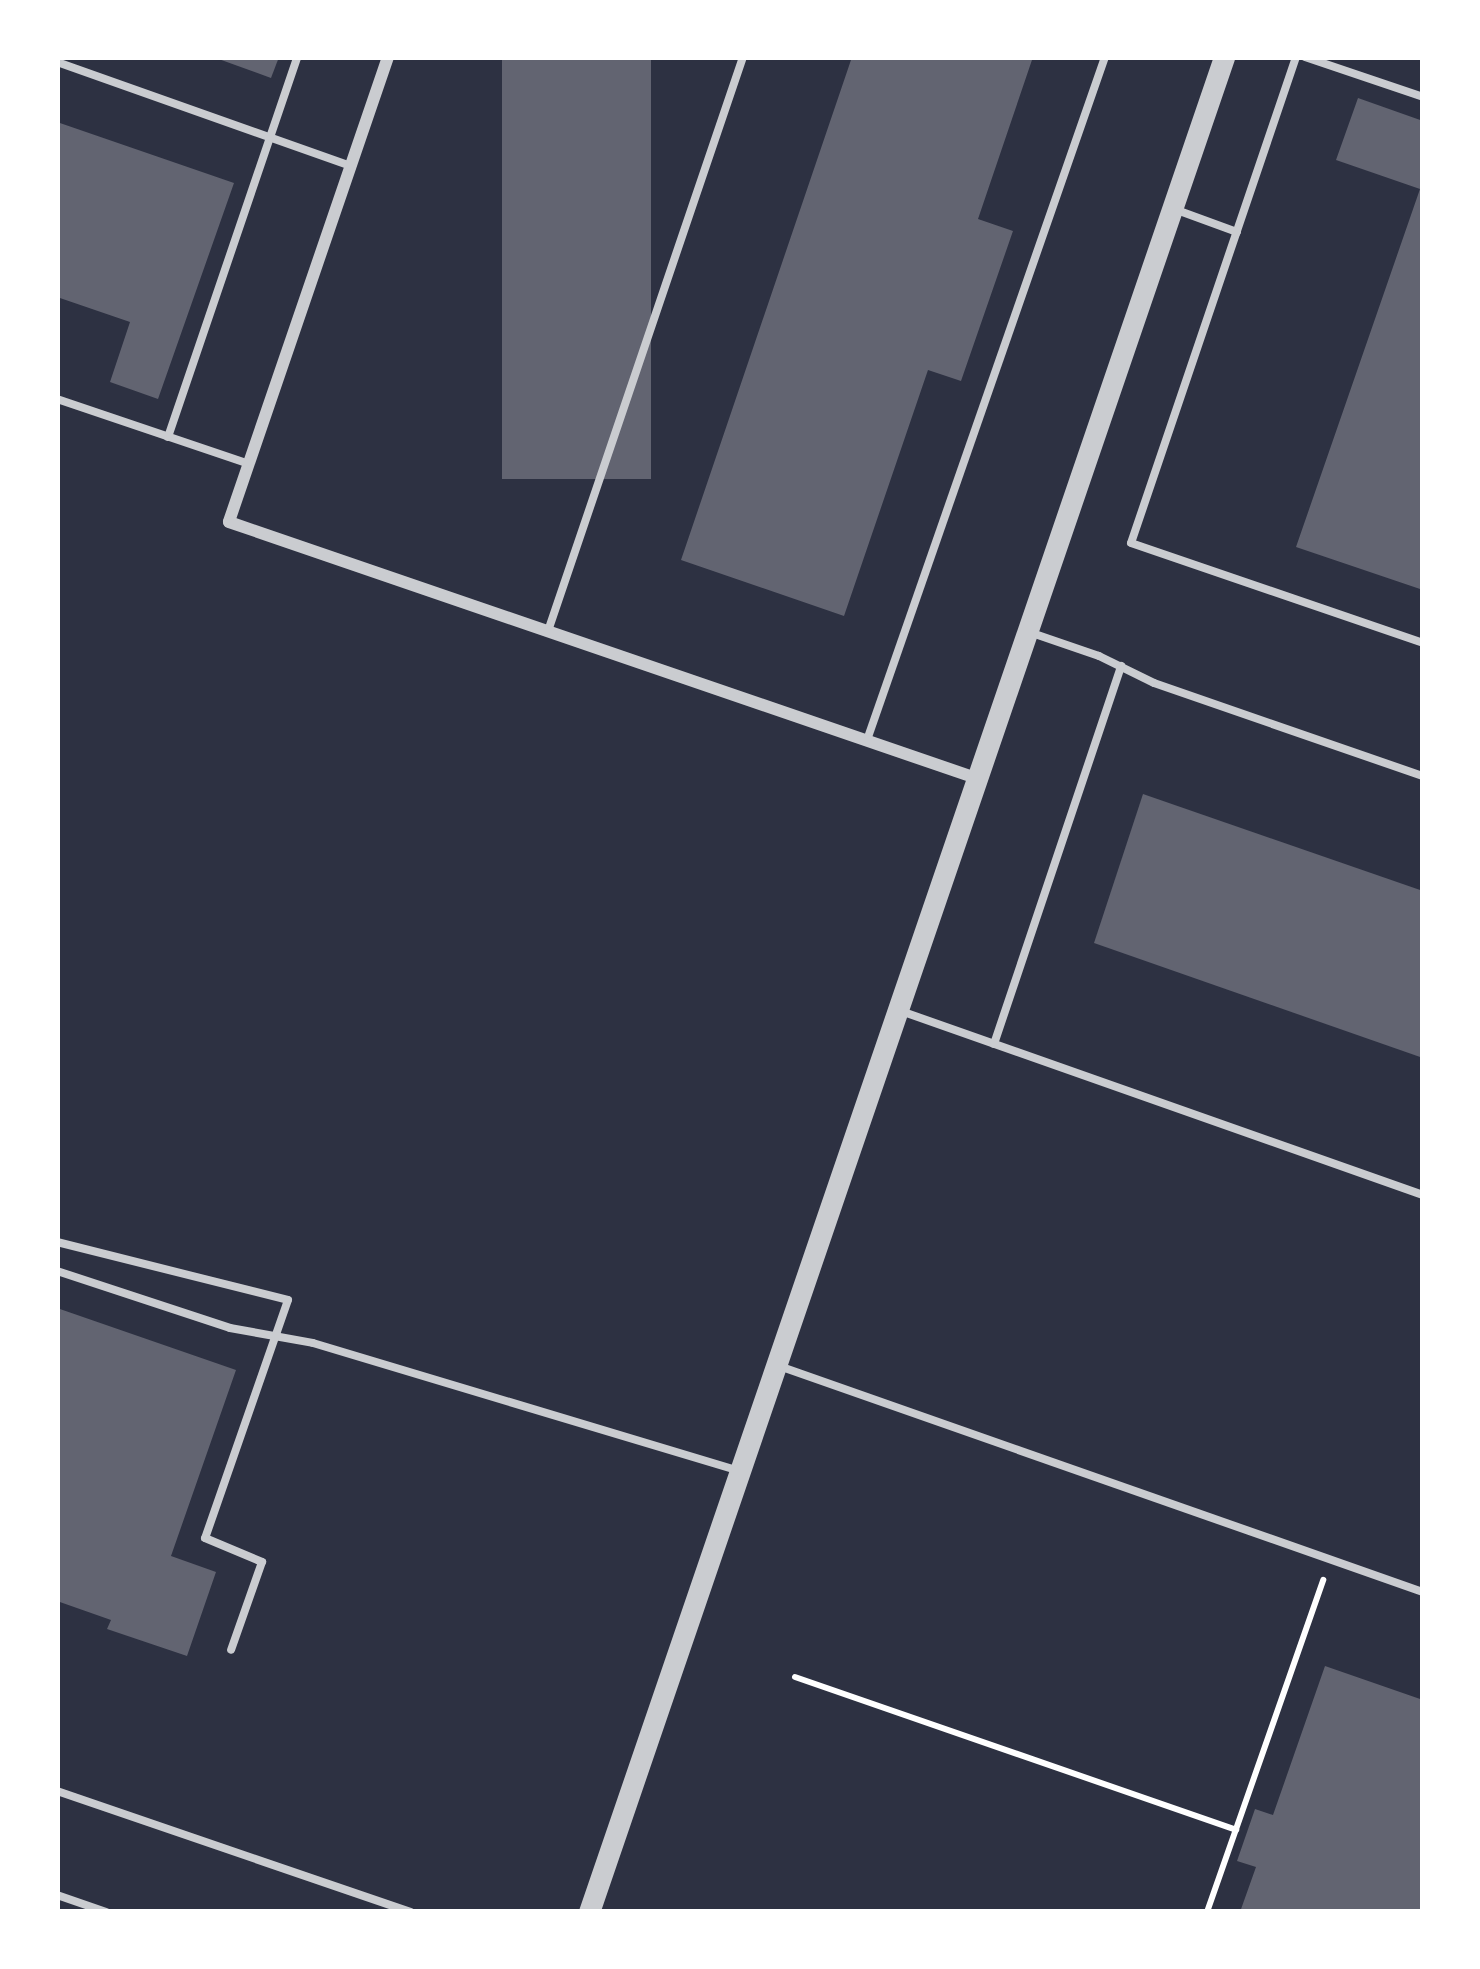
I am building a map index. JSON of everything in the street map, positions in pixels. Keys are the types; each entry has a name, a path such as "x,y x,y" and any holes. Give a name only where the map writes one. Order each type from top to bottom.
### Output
{"street":[{"path":"388,57 229,522 976,778"},
{"path":"589,1912 1224,57"}],"lane":[{"path":"168,436 297,57"},
{"path":"548,631 743,57"},
{"path":"867,740 1105,57"},
{"path":"1296,57 1131,543 1423,643"},
{"path":"1305,57 1423,97"},
{"path":"57,62 351,166"},
{"path":"1172,209 1237,232"},
{"path":"57,399 249,464"},
{"path":"1028,631 1154,682 1423,776"},
{"path":"994,1043 1121,666"},
{"path":"897,1009 1423,1195"},
{"path":"57,1242 288,1300 205,1538 262,1562 231,1650"},
{"path":"57,1271 230,1328 274,1336 737,1471"},
{"path":"776,1365 1423,1592"},
{"path":"57,1791 411,1912"},
{"path":"57,1895 106,1912"}],"path":[{"path":"1208,1912 1330,1559"},
{"path":"794,1677 1236,1830"}],"building":[{"path":"213,57 279,57 271,78"},
{"path":"502,57 651,57 651,479 502,479"},
{"path":"852,57 1033,57 978,219 1013,231 961,381 928,370 844,616 681,560"},
{"path":"1358,98 1423,121 1423,590 1296,547 1420,189 1336,160"},
{"path":"57,122 234,183 158,399 110,382 130,322 57,297"},
{"path":"1143,794 1423,891 1423,1058 1094,943"},
{"path":"57,1308 236,1370 171,1556 216,1572 187,1656 107,1629 111,1620 57,1601"},
{"path":"1325,1666 1423,1700 1423,1912 1240,1912 1256,1867 1237,1861 1255,1809 1273,1815"}]}
